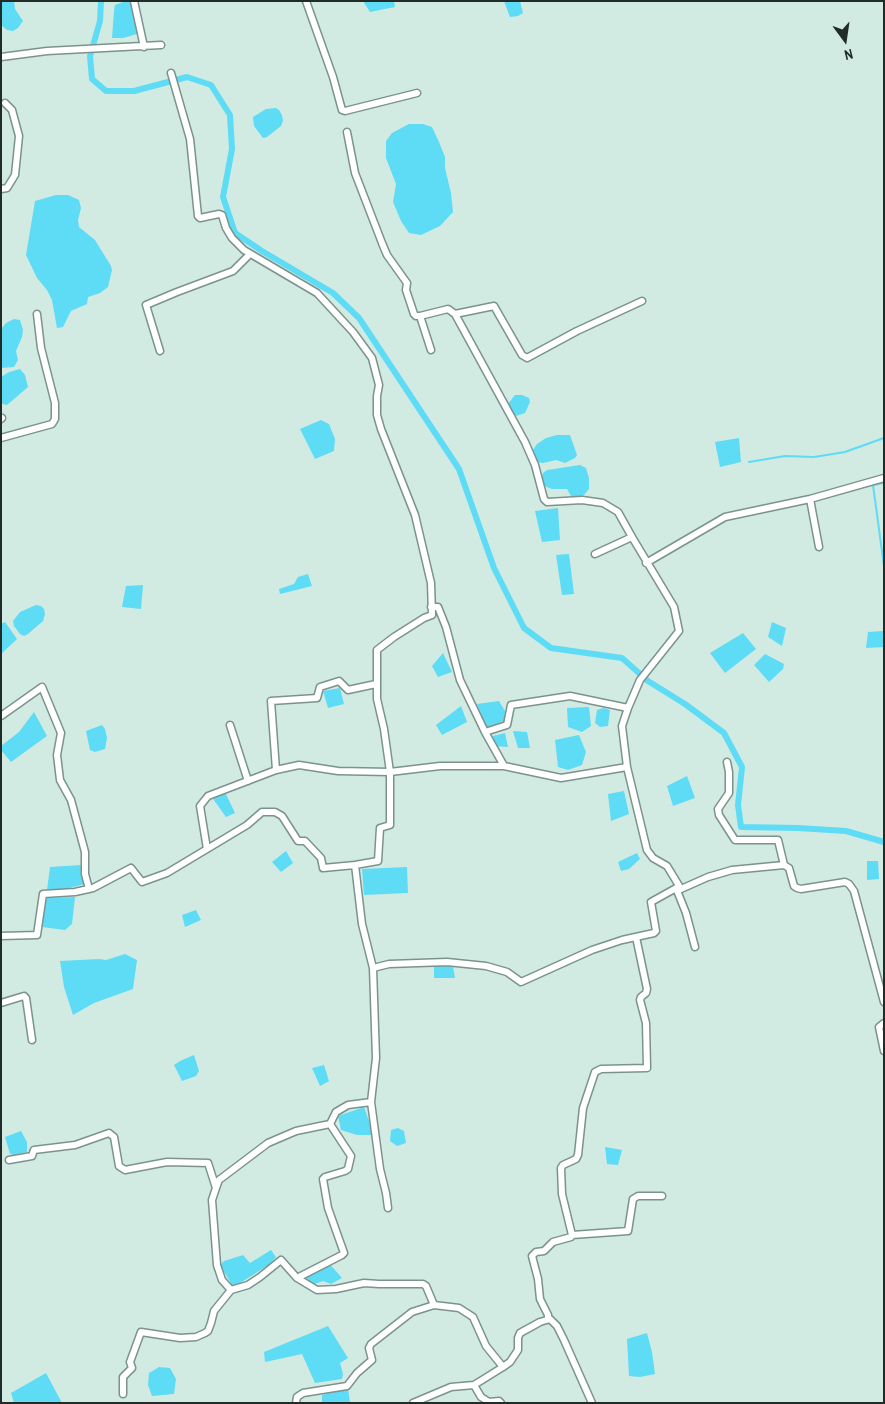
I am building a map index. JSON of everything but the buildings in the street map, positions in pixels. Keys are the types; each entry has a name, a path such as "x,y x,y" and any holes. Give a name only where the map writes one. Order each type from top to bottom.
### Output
{"street":[{"path":"134,1 144,47"},
{"path":"306,1 333,77 342,110 345,111 417,94"},
{"path":"1,57 161,45"},
{"path":"1,936 37,935 42,894 75,892 89,889 131,868 142,882 166,873 247,825 262,812 275,812 282,816 298,841 305,841 321,858 323,868 378,861 380,828 390,825 390,772 384,729 377,699 377,650 394,637 432,615 431,583 415,515 408,492 392,459 377,415 379,386 372,358 353,332 317,293 286,273 250,254 232,238 222,216 219,214 200,218 198,216 190,139 172,75"},
{"path":"1,190 7,188 15,175 19,136 12,110 5,103"},
{"path":"347,132 356,173 387,255 407,283 407,296 414,314 420,316 448,309 454,314 525,442 535,465 544,499 547,502 582,500 603,503 618,512 646,563 674,606 679,631 640,680 622,726 627,767 648,850 653,858 666,866 677,887 695,947"},
{"path":"160,351 146,305 233,271 250,254"},
{"path":"454,314 494,306 522,355 527,358 577,331 642,301"},
{"path":"1,438 52,424 55,419 55,403 40,348 37,314"},
{"path":"420,316 431,350"},
{"path":"646,563 726,517 810,499 884,478"},
{"path":"810,499 819,547"},
{"path":"595,554 632,537"},
{"path":"431,607 438,607 449,635 460,680 504,766"},
{"path":"276,770 271,701 317,698 320,687 339,681 348,690 376,684"},
{"path":"1,716 42,687 61,733 57,755 60,780 71,800 83,843 89,889"},
{"path":"485,732 507,725 511,705 570,696 628,708"},
{"path":"230,725 248,781"},
{"path":"727,762 729,793 718,809 719,816 735,840 778,840 784,865"},
{"path":"207,849 200,806 208,796 276,770 298,765 338,771 390,772 440,766 504,766 561,778 627,767"},
{"path":"355,865 362,924 373,968 376,1058 371,1102 380,1169 388,1208"},
{"path":"373,968 389,964 447,962 486,966 507,972 521,982 592,950 654,933 656,931 651,902 677,887 684,889 708,877 732,870 784,865 789,868 794,886 797,888 845,882 850,884 854,891 884,1002"},
{"path":"572,1235 562,1194 561,1168 563,1165 576,1159 578,1154 583,1108 596,1072 601,1069 647,1068 646,1023 640,1000 647,989 636,937"},
{"path":"1,1003 24,996 26,998 32,1040"},
{"path":"884,1022 879,1027 884,1051"},
{"path":"330,1124 336,1112 348,1105 371,1102"},
{"path":"231,1290 222,1280 217,1265 212,1200 219,1180 268,1144 296,1131 330,1124"},
{"path":"297,1278 344,1254 328,1208 322,1179 348,1169 351,1156 330,1124"},
{"path":"9,1160 32,1156 34,1150 75,1144 109,1133 114,1137 120,1166 125,1170 167,1162 208,1163 216,1188"},
{"path":"548,1319 540,1299 538,1279 532,1256 536,1252 544,1251 553,1242 571,1237 572,1235 628,1231 633,1199 638,1196 662,1196"},
{"path":"123,1394 123,1377 132,1368 130,1362 141,1332 180,1338 196,1337 205,1333 212,1323 214,1312 231,1290 248,1285 281,1260 297,1278 317,1290 336,1289 364,1283 423,1284 426,1286 434,1304"},
{"path":"296,1403 297,1396 303,1393 347,1386 357,1373 372,1360 373,1357 369,1351 370,1344 412,1312 434,1304 459,1308 473,1317 486,1346 503,1367"},
{"path":"412,1403 426,1400 451,1387 474,1384 503,1367 518,1350 520,1333 548,1319"},
{"path":"548,1319 557,1326 592,1403"},
{"path":"474,1384 481,1397 489,1402 498,1401 501,1403"}],"water":[{"path":"1,1 14,1 15,9 23,21 13,31 7,30 1,25"},
{"path":"132,1 137,34 123,38 112,38 115,5"},
{"path":"363,1 394,1 395,7 370,12"},
{"path":"504,1 520,1 523,13 510,17"},
{"path":"276,108 282,115 283,121 281,126 263,138 254,126 253,117 266,109"},
{"path":"409,124 423,124 432,127 445,157 445,168 451,193 453,212 440,226 421,235 409,233 401,221 393,202 396,184 386,158 386,141 392,133"},
{"path":"56,195 68,195 79,200 81,208 78,220 79,227 95,240 112,270 108,287 100,293 88,297 87,304 71,311 63,327 57,328 52,300 47,290 37,278 26,255 35,201"},
{"path":"14,319 20,320 23,330 16,351 18,360 14,367 1,368 1,329 6,323"},
{"path":"20,369 25,375 28,387 7,405 1,403 1,377 9,372"},
{"path":"515,395 529,398 530,402 525,413 516,416 511,413 508,404"},
{"path":"321,420 329,424 335,439 334,451 315,459 300,429"},
{"path":"557,435 570,435 577,455 575,458 565,463 556,460 543,463 536,462 533,450 537,444 546,438"},
{"path":"739,438 741,462 720,467 715,442"},
{"path":"580,465 586,468 589,478 589,489 584,495 575,498 571,496 567,489 552,489 544,486 542,476 547,470"},
{"path":"558,508 560,540 542,542 535,511"},
{"path":"569,554 574,594 562,595 556,555"},
{"path":"308,574 312,586 280,594 279,589 294,584 298,577"},
{"path":"143,585 141,609 122,607 126,586"},
{"path":"36,605 44,609 43,621 24,636 14,626 13,621 20,612"},
{"path":"5,622 17,639 1,654 1,624"},
{"path":"772,622 786,628 782,646 768,637"},
{"path":"884,631 884,647 866,648 868,632"},
{"path":"743,633 756,649 725,673 710,653"},
{"path":"443,653 452,672 438,677 432,666"},
{"path":"765,654 784,664 783,669 769,682 754,665"},
{"path":"340,688 344,704 328,708 323,691"},
{"path":"499,701 505,711 504,721 486,728 477,704"},
{"path":"461,706 467,722 442,735 436,725"},
{"path":"589,707 591,726 582,732 568,727 567,708"},
{"path":"604,708 610,710 608,726 600,727 595,723 597,710"},
{"path":"34,712 47,736 11,762 1,750 1,746 19,732"},
{"path":"102,725 107,738 105,749 95,752 90,750 86,731"},
{"path":"513,731 527,732 530,748 518,748"},
{"path":"505,733 508,747 495,746 493,736"},
{"path":"579,735 586,752 582,765 568,770 558,767 555,740"},
{"path":"687,776 695,798 673,806 667,786"},
{"path":"224,790 235,813 226,817 211,796"},
{"path":"624,791 629,814 611,821 608,794"},
{"path":"286,851 293,863 281,872 272,862"},
{"path":"637,853 640,859 629,869 621,871 618,862"},
{"path":"867,861 878,861 879,879 867,880"},
{"path":"81,865 85,884 65,889 47,890 50,867"},
{"path":"407,867 408,893 364,895 362,869"},
{"path":"75,897 72,924 65,930 42,927 46,898"},
{"path":"196,910 201,920 185,927 182,915"},
{"path":"125,954 137,960 133,989 94,1003 73,1015 64,987 60,961 106,960"},
{"path":"434,965 453,966 455,978 434,978"},
{"path":"194,1055 199,1071 196,1076 182,1081 174,1065"},
{"path":"324,1065 329,1081 320,1086 312,1068"},
{"path":"364,1107 374,1135 357,1135 341,1130 338,1116"},
{"path":"398,1128 404,1131 406,1143 397,1146 390,1141 391,1130"},
{"path":"21,1131 27,1142 27,1152 10,1154 5,1137"},
{"path":"605,1147 622,1150 618,1165 607,1164"},
{"path":"271,1250 276,1257 270,1264 237,1285 232,1285 220,1265 224,1261 243,1255 250,1263"},
{"path":"328,1262 342,1278 331,1284 323,1281 312,1285 305,1277"},
{"path":"328,1326 348,1358 340,1363 343,1374 342,1379 315,1383 302,1354 265,1362 264,1352"},
{"path":"647,1333 655,1374 640,1377 629,1376 627,1339"},
{"path":"159,1367 170,1368 176,1379 174,1394 152,1396 148,1385 149,1373"},
{"path":"46,1373 62,1403 14,1403 11,1393"},
{"path":"348,1388 350,1403 322,1403 322,1395"}],"waterway":[{"path":"101,1 100,21 90,56 92,79 106,91 134,91 187,77 211,85 230,115 232,149 223,197 235,233 333,293 359,318 459,469 494,568 524,628 551,648 622,658 648,681 685,704 724,733 742,767 738,805 741,827 846,831 884,842"},
{"path":"749,462 785,456 814,457 845,452 884,438"},
{"path":"883,483 873,485 884,566"}]}
